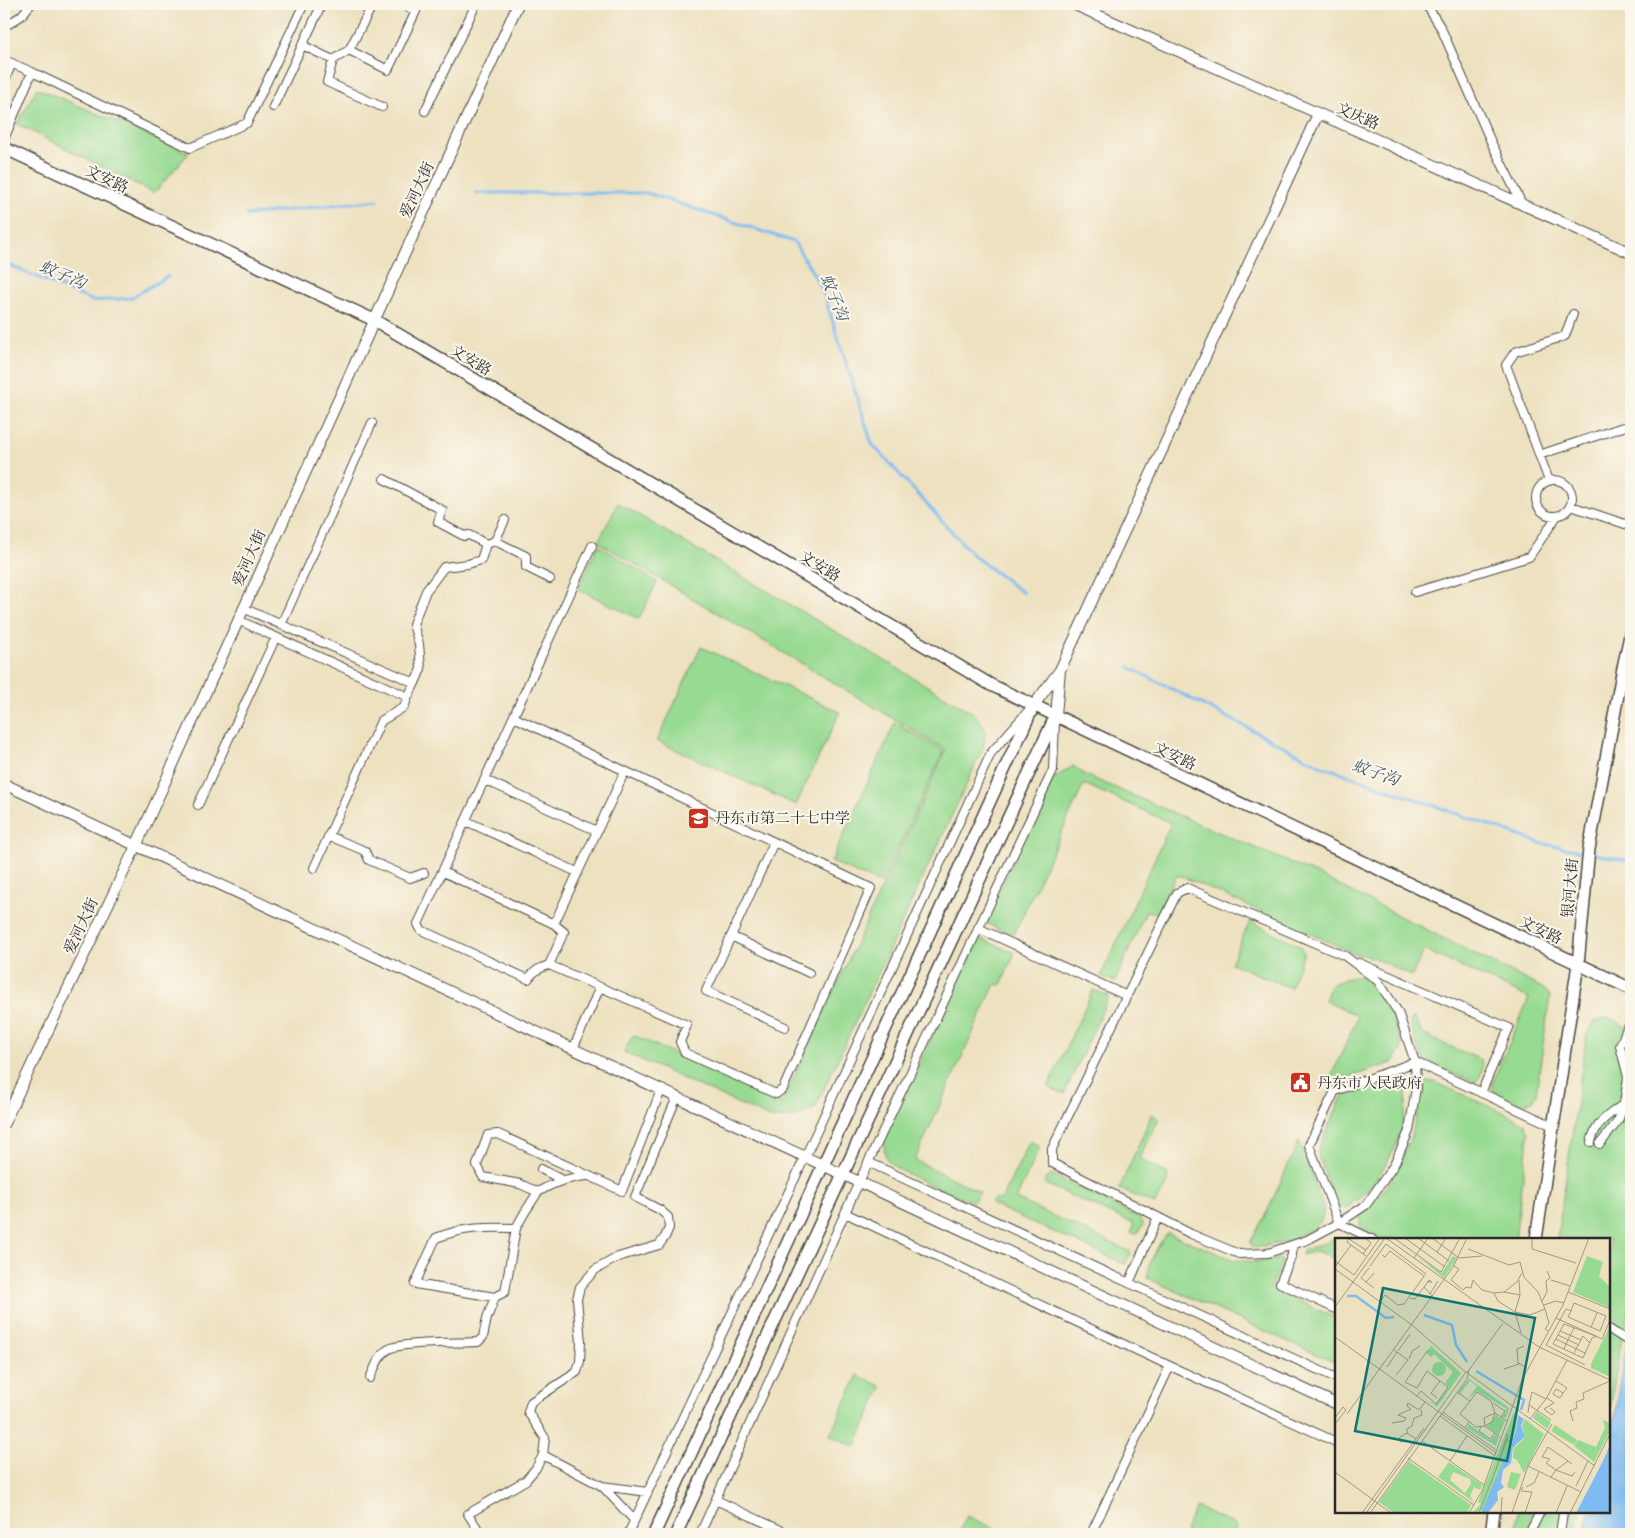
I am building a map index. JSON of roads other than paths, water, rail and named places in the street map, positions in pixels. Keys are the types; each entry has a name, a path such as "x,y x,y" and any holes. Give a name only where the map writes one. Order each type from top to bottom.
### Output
{"main road":[{"name":"文安路","path":"4,148 374,320 983,680 1631,989"},
{"name":"银河大街","path":"1536,1238 1578,964 1588,853 1631,631"},
{"path":"654,1534 1034,705"},
{"path":"676,1534 1056,715"},
{"path":"1491,1534 1493,1513"}],"street":[{"path":"4,27 21,16 31,4"},
{"path":"4,60 190,148 247,123 304,4"},
{"path":"273,107 322,4"},
{"path":"373,4 349,50 333,60 327,82 382,107"},
{"path":"349,50 388,70 416,10 401,4"},
{"path":"425,111 476,4"},
{"name":"爱河大街","path":"4,1123 136,846 518,4"},
{"name":"文庆路","path":"1073,4 1631,254"},
{"path":"1426,4 1441,28 1492,144 1523,206"},
{"path":"302,45 333,60"},
{"path":"4,82 12,63"},
{"path":"4,139 32,72"},
{"path":"628,1534 805,1157 991,752 1034,705 1060,670 1318,114"},
{"path":"1549,481 1506,365 1516,352 1565,336 1573,314"},
{"path":"281,624 372,423"},
{"path":"1539,456 1623,427"},
{"path":"384,479 442,510 438,522 464,536 468,535 486,544 495,541 526,556 526,567 550,579"},
{"path":"1415,592 1529,557 1557,516 1568,511 1571,506 1572,494 1566,484 1561,481 1549,481 1539,488 1536,500 1538,506 1546,514 1557,516"},
{"path":"1571,506 1631,526"},
{"path":"495,541 504,520"},
{"path":"314,868 381,721 404,707 422,669 419,644 413,624 426,591 444,567 468,564 481,560 486,544"},
{"path":"514,717 871,888 783,1089 776,1094 685,1053 680,1042 687,1025 549,965 539,968 528,979 421,930 418,924 592,546"},
{"path":"243,608 415,683"},
{"path":"238,620 408,697"},
{"path":"198,805 276,637"},
{"path":"700,1534 858,1182 1052,770 1060,670"},
{"path":"554,924 625,771"},
{"path":"485,780 597,831"},
{"path":"4,784 1335,1404"},
{"path":"466,821 577,872"},
{"path":"329,836 365,851 369,860 410,878 424,872"},
{"path":"774,842 706,991 785,1027"},
{"path":"443,872 554,924 564,932 549,965"},
{"path":"1345,956 1378,981 1398,1012 1415,1062 1416,1088 1409,1131 1394,1165 1366,1205 1339,1223 1307,1240 1268,1253 1239,1254 1191,1234 1052,1163 1052,1149 1177,893 1187,888 1345,956 1508,1028 1482,1093"},
{"path":"978,928 1127,996"},
{"path":"731,936 809,973"},
{"path":"573,1049 600,987"},
{"path":"1600,1144 1618,1121 1624,1104 1628,1077 1620,1046 1627,1028"},
{"path":"1370,1238 1339,1223 1308,1145 1335,1091 1415,1062 1553,1126"},
{"path":"622,1191 661,1090"},
{"path":"635,1197 677,1097"},
{"path":"1591,1142 1594,1131 1604,1118 1624,1104"},
{"path":"481,1534 468,1514 526,1480 536,1468 543,1455 545,1438 528,1412 531,1402 576,1372 580,1361 581,1342 577,1299 580,1287 595,1270 618,1257 659,1245 669,1228 668,1217 660,1210 635,1197 498,1134 488,1136 477,1165 483,1177 520,1184 538,1192"},
{"path":"868,1162 1335,1378"},
{"path":"541,1169 562,1180"},
{"path":"516,1228 487,1227 454,1231 436,1238 415,1284 495,1297 505,1292 516,1228 538,1192 570,1177 589,1176"},
{"path":"845,1213 1335,1442"},
{"path":"1129,1283 1158,1217"},
{"path":"1293,1245 1292,1255 1280,1283 1335,1309"},
{"path":"370,1378 380,1357 389,1348 408,1345 478,1342 483,1337 486,1318 495,1297"},
{"path":"1610,1330 1631,1343"},
{"path":"1091,1534 1170,1366"},
{"path":"543,1455 602,1486 634,1520"},
{"path":"602,1486 648,1492"},
{"path":"716,1500 789,1534"},
{"path":"1529,1534 1540,1513"},
{"path":"1560,1534 1563,1513"}],"water":[{"path":"1631,1324 1631,1534 1584,1534 1590,1513 1610,1513 1610,1449"}],"waterway":[{"name":"蚊子沟","path":"476,193 647,193 794,242 822,288 872,444 974,556 1023,593"},
{"name":"蚊子沟","path":"246,215 378,200"},
{"name":"蚊子沟","path":"4,263 93,301 131,298 168,276"},
{"name":"蚊子沟","path":"1129,667 1322,766 1540,843 1585,852"},
{"name":"蚊子沟","path":"1591,853 1631,861"}],"place":[{"name":"丹东市第二十七中学","path":"699,818"},
{"name":"丹东市人民政府","path":"1301,1083"}]}
